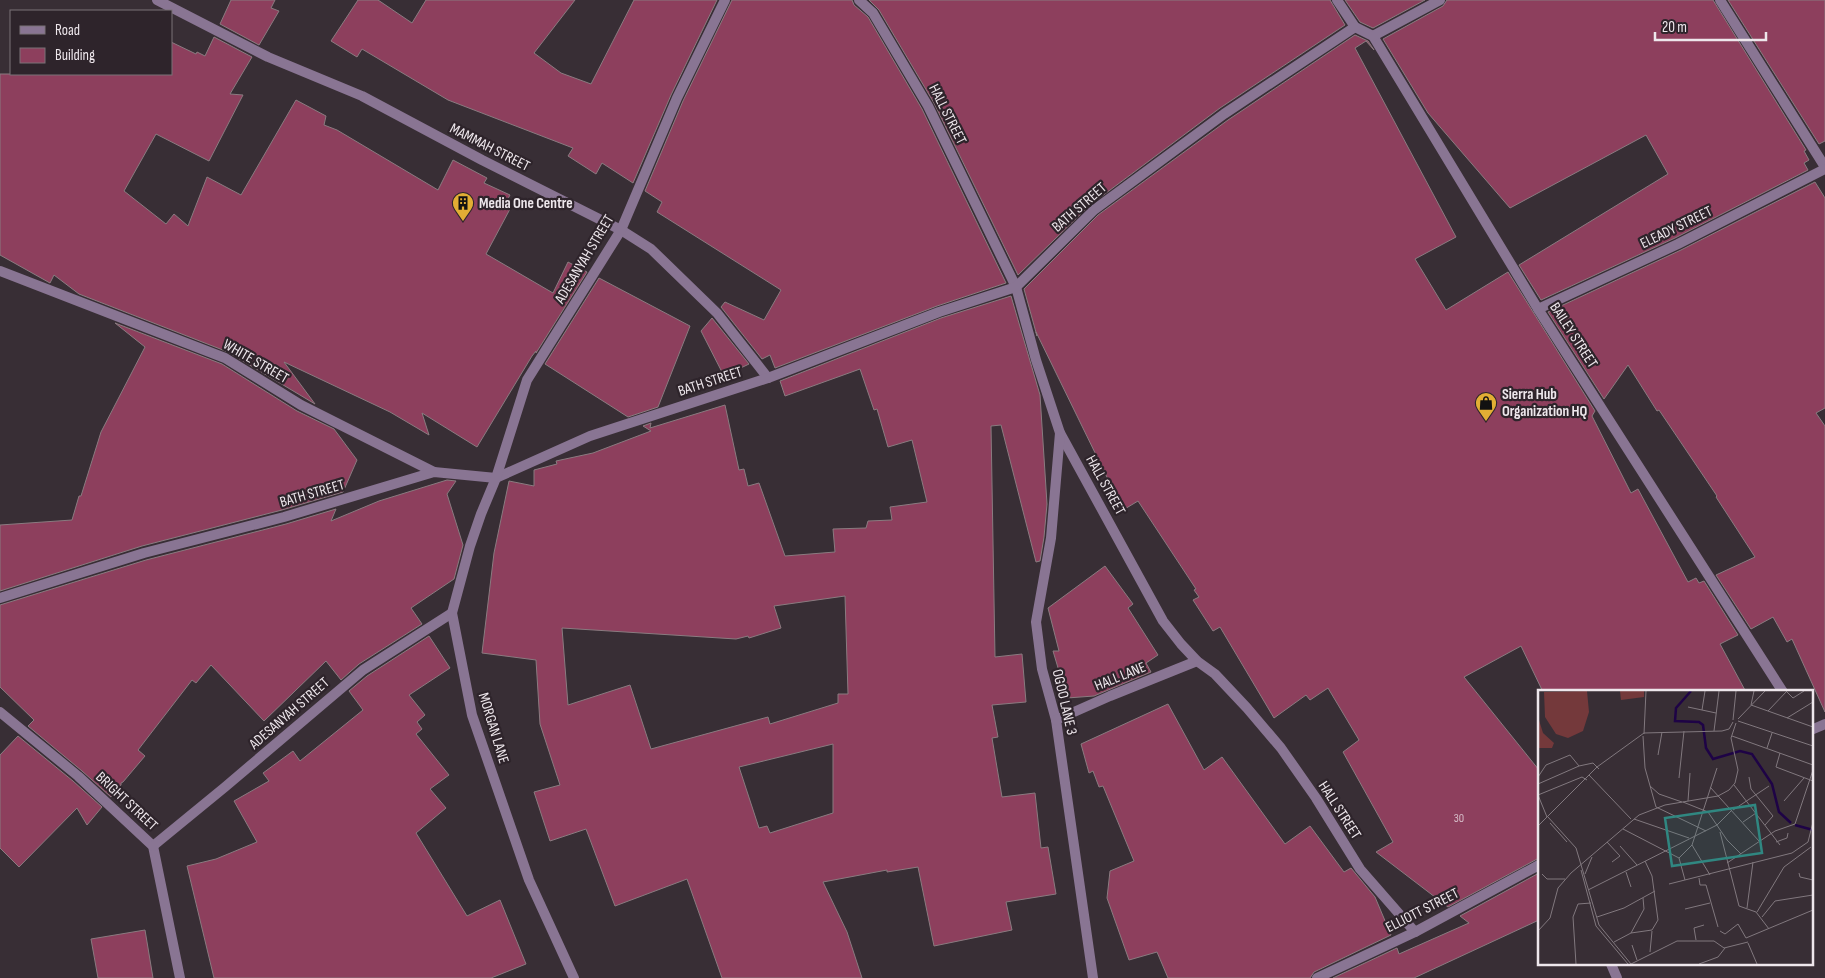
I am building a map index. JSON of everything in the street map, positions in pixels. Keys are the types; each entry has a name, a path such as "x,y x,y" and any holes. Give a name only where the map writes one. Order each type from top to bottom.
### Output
{"street":[{"name":"MAMMAH STREET","path":"157,0 268,57 362,96 482,160 621,230 651,249 717,314 768,378"},
{"name":"ADESANYAH STREET","path":"496,478 527,380 621,230 676,98 725,0"},
{"name":"HALL STREET","path":"859,0 872,13 928,106 1016,287 1036,360 1060,433 1163,621 1180,644 1197,661 1215,674 1248,708 1281,748 1316,798 1360,869 1415,932"},
{"path":"1337,0 1355,26 1374,36 1440,0"},
{"path":"1720,0 1825,168"},
{"name":"BATH STREET","path":"0,598 144,553 284,517 434,472 496,478 590,436 768,378 939,312 1016,287 1094,210 1224,114 1355,26"},
{"name":"BAILEY STREET","path":"1374,36 1538,308 1782,690"},
{"name":"ELEADY STREET","path":"1538,308 1678,244 1825,168"},
{"name":"WHITE STREET","path":"0,271 225,358 301,405 434,472"},
{"name":"OGOO LANE 3","path":"1060,433 1051,538 1036,622 1042,669 1056,720 1093,978"},
{"name":"MORGAN LANE","path":"496,478 470,546 452,613 472,715 529,880 574,978"},
{"name":"ADESANYAH STREET","path":"153,846 363,670 452,613"},
{"name":"HALL LANE","path":"1056,720 1197,661"},
{"name":"BRIGHT STREET","path":"0,712 78,776 153,846 180,978"},
{"path":"1812,730 1825,724"},
{"name":"ELLIOTT STREET","path":"1318,978 1415,932 1538,866"},
{"path":"1612,966 1617,978"}],"building":[{"path":"231,0 275,0 271,8 279,11 259,45 220,24"},
{"path":"358,0 378,0 412,23 426,0 575,0 534,53 561,73 591,84 634,0 717,0 671,95 633,183 602,163 596,174 568,156 573,148 448,100 362,49 357,57 331,41"},
{"path":"732,0 852,0 854,5 868,17 922,109 1006,283 937,306 775,368 770,355 762,359 721,307 725,302 764,320 781,290 657,212 662,202 645,191 683,101"},
{"path":"869,0 1330,0 1345,25 1220,108 1090,205 1018,275 934,103 879,10"},
{"path":"1345,0 1425,0 1373,28 1360,22"},
{"path":"1447,0 1713,0 1806,150 1804,151 1809,160 1804,163 1808,170 1675,238 1541,300 1519,265 1668,174 1646,135 1510,208 1428,113 1383,39 1443,6"},
{"path":"1728,0 1825,0 1825,141 1819,144"},
{"path":"1355,35 1368,41 1374,50 1366,41 1355,48 1456,237 1415,259 1446,310 1508,272 1595,411 1592,416 1631,493 1638,489 1688,582 1696,578 1699,583 1704,581 1738,635 1720,644 1745,690 1542,690 1521,646 1464,677 1538,769 1538,859 1448,907 1376,852 1393,842 1343,752 1359,740 1328,688 1310,700 1306,695 1274,718 1220,627 1213,631 1193,600 1199,597 1194,590 1196,589 1138,501 1123,510 1036,332 1037,336 1024,289 1098,215 1228,120"},
{"path":"214,37 252,57 230,94 243,95 209,161 156,134 124,191 166,224 174,214 188,226 207,177 241,195 296,100 326,116 324,125 337,130 438,190 453,160 487,178 484,183 510,195 504,206 510,209 486,254 553,293 568,262 587,272 536,353 536,351 532,356 477,447 422,413 429,435 390,412 284,362 315,404 228,352 79,294 54,275 50,283 0,255 0,74 172,75 172,42 196,54 197,52 205,56"},
{"path":"1815,182 1825,198 1825,408 1816,413 1825,426 1825,712 1792,639 1787,642 1773,617 1751,629 1716,575 1755,557 1717,496 1659,410 1657,411 1628,365 1604,399 1548,312 1681,250"},
{"path":"599,278 690,326 658,407 628,417 545,364"},
{"path":"1011,296 1040,395 1047,504 1040,561 1036,562 1001,425 991,426 995,657 1022,654 1026,702 992,705 998,737 992,738 1002,797 1035,793 1041,848 1048,847 1056,894 1006,902 1012,930 934,946 918,867 887,872 887,870 823,882 847,932 862,978 722,978 687,879 615,906 586,829 550,841 534,792 560,785 540,724 536,660 482,653 494,553 509,481 534,486 534,470 557,464 556,461 593,453 651,431 643,426 651,423 650,428 725,405 739,470 744,469 748,486 759,483 785,556 835,552 833,529 866,528 868,521 892,520 890,507 927,502 912,440 888,447 877,409 874,410 860,369 785,396 780,381 941,318","holes":["845,596 848,694 838,694 838,703 770,724 768,717 651,749 630,685 568,705 562,628 736,639 748,636 749,638 781,628 774,606","833,744 833,813 770,833 767,826 759,828 739,767"]},
{"path":"712,318 749,364 724,376 701,331"},
{"path":"115,323 222,364 297,411 334,429 357,460 343,492 282,510 142,546 0,591 0,525 72,520 101,432 145,347"},
{"path":"447,480 456,481 447,494 463,545 454,579 411,608 422,624 359,664 341,680 326,661 264,721 211,665 196,683 192,680 138,750 145,756 111,797 28,726 34,720 0,687 0,605 146,560 286,524 336,509 331,521 379,501"},
{"path":"1105,566 1133,604 1128,608 1158,655 1146,663 1151,672 1094,696 1067,698 1053,651 1059,651 1048,608"},
{"path":"429,636 450,668 409,695 425,715 417,722 422,729 416,734 449,775 430,789 446,808 416,833 467,916 500,900 526,964 491,978 214,978 187,866 216,859 257,842 234,801 269,781 263,773 293,751 300,761 363,710 349,691 367,676"},
{"path":"1168,704 1204,770 1222,757 1285,844 1310,826 1344,872 1351,868 1375,897 1391,935 1314,972 1310,978 1168,978 1157,952 1129,960 1107,898 1110,871 1134,861 1103,786 1099,787 1093,771 1089,773 1081,744"},
{"path":"18,736 102,807 87,825 77,808 19,867 0,848 0,755"},
{"path":"1538,874 1538,920 1414,978 1333,978 1397,948 1399,954 1469,923 1460,916"},
{"path":"145,930 153,978 98,978 91,939"}],"place":[{"name":"Media One Centre","path":"463,222"},
{"name":"Sierra Hub Organization HQ","path":"1486,422"}]}
